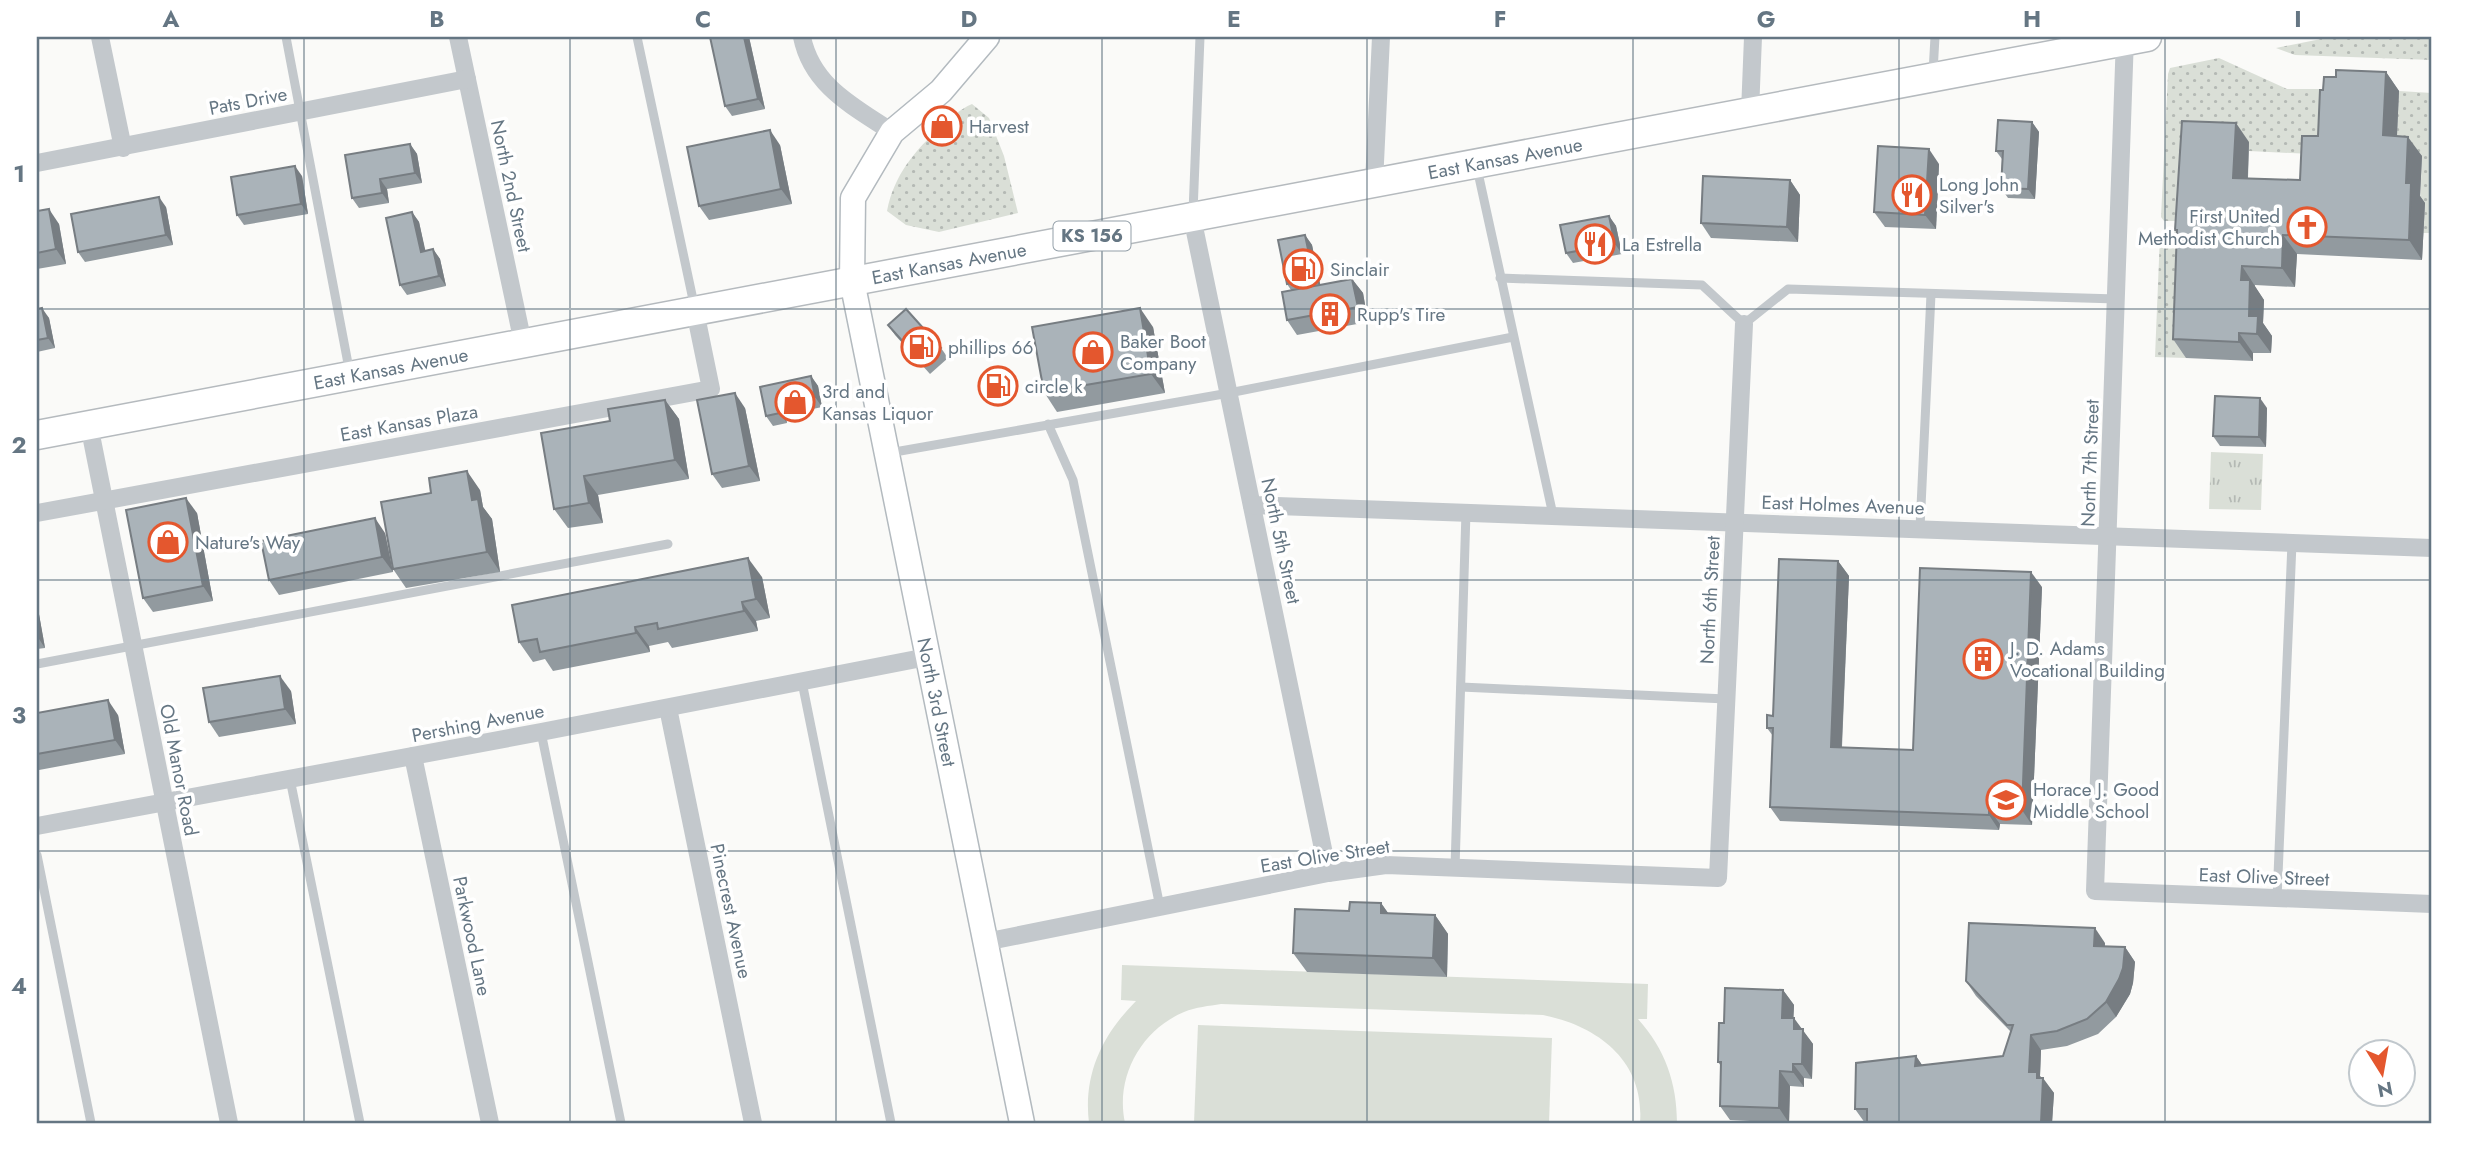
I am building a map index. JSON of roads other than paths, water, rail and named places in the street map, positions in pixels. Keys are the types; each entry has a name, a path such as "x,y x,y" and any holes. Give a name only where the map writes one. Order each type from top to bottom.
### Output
{"main road":[{"name":"North 3rd Street","path":"987,37 941,91 892,132 853,198 852,281 1022,1123"},
{"name":"East Kansas Avenue","path":"37,435 2132,38"}],"street":[{"path":"100,37 123,148"},
{"name":"North 2nd Street","path":"458,37 523,343"},
{"path":"802,37 806,56 831,91 892,132"},
{"path":"1374,183 1381,37"},
{"path":"1749,112 1753,37"},
{"name":"North 7th Street","path":"2095,891 2116,299 2132,38"},
{"name":"Pats Drive","path":"37,163 467,79"},
{"name":"North 5th Street","path":"1192,217 1328,873"},
{"name":"East Kansas Plaza","path":"37,513 711,389 695,311"},
{"name":"North 6th Street","path":"1717,878 1744,324"},
{"name":"Old Manor Road","path":"89,425 229,1123"},
{"name":"East Holmes Avenue","path":"1252,505 2432,548"},
{"name":"Pershing Avenue","path":"37,826 413,757 927,657"},
{"name":"Pinecrest Avenue","path":"668,708 753,1123"},
{"name":"Parkwood Lane","path":"413,757 490,1123"},
{"name":"East Olive Street","path":"985,942 1328,873 1386,865 1717,878"},
{"name":"East Olive Street","path":"2095,891 2432,904"}],"lane":[{"path":"286,37 351,375"},
{"path":"637,37 695,311"},
{"path":"1192,217 1200,37"},
{"path":"1933,77 1935,37"},
{"path":"1476,163 1553,515"},
{"path":"1500,278 1702,285 1744,324 1788,289 2116,299"},
{"path":"1920,528 1931,293"},
{"path":"887,453 1228,393 1514,337"},
{"path":"1048,424 1073,480 1160,907"},
{"path":"1455,868 1466,512"},
{"path":"2277,898 2292,543"},
{"path":"37,664 668,544"},
{"path":"802,682 891,1123"},
{"path":"1461,687 1726,699"},
{"path":"541,732 621,1123"},
{"path":"290,779 360,1123"},
{"path":"37,855 91,1123"}],"place":[{"name":"Harvest","path":"942,126"},
{"name":"Long John Silver's","path":"1912,195"},
{"name":"First United Methodist Church","path":"2307,227"},
{"name":"La Estrella","path":"1595,244"},
{"name":"Sinclair","path":"1303,269"},
{"name":"Rupp's Tire","path":"1330,314"},
{"name":"phillips 66","path":"921,347"},
{"name":"Baker Boot Company","path":"1093,352"},
{"name":"circle k","path":"998,386"},
{"name":"3rd and Kansas Liquor","path":"795,402"},
{"name":"Nature's Way","path":"168,542"},
{"name":"J. D. Adams Vocational Building","path":"1983,659"},
{"name":"Horace J. Good Middle School","path":"2006,800"}]}
